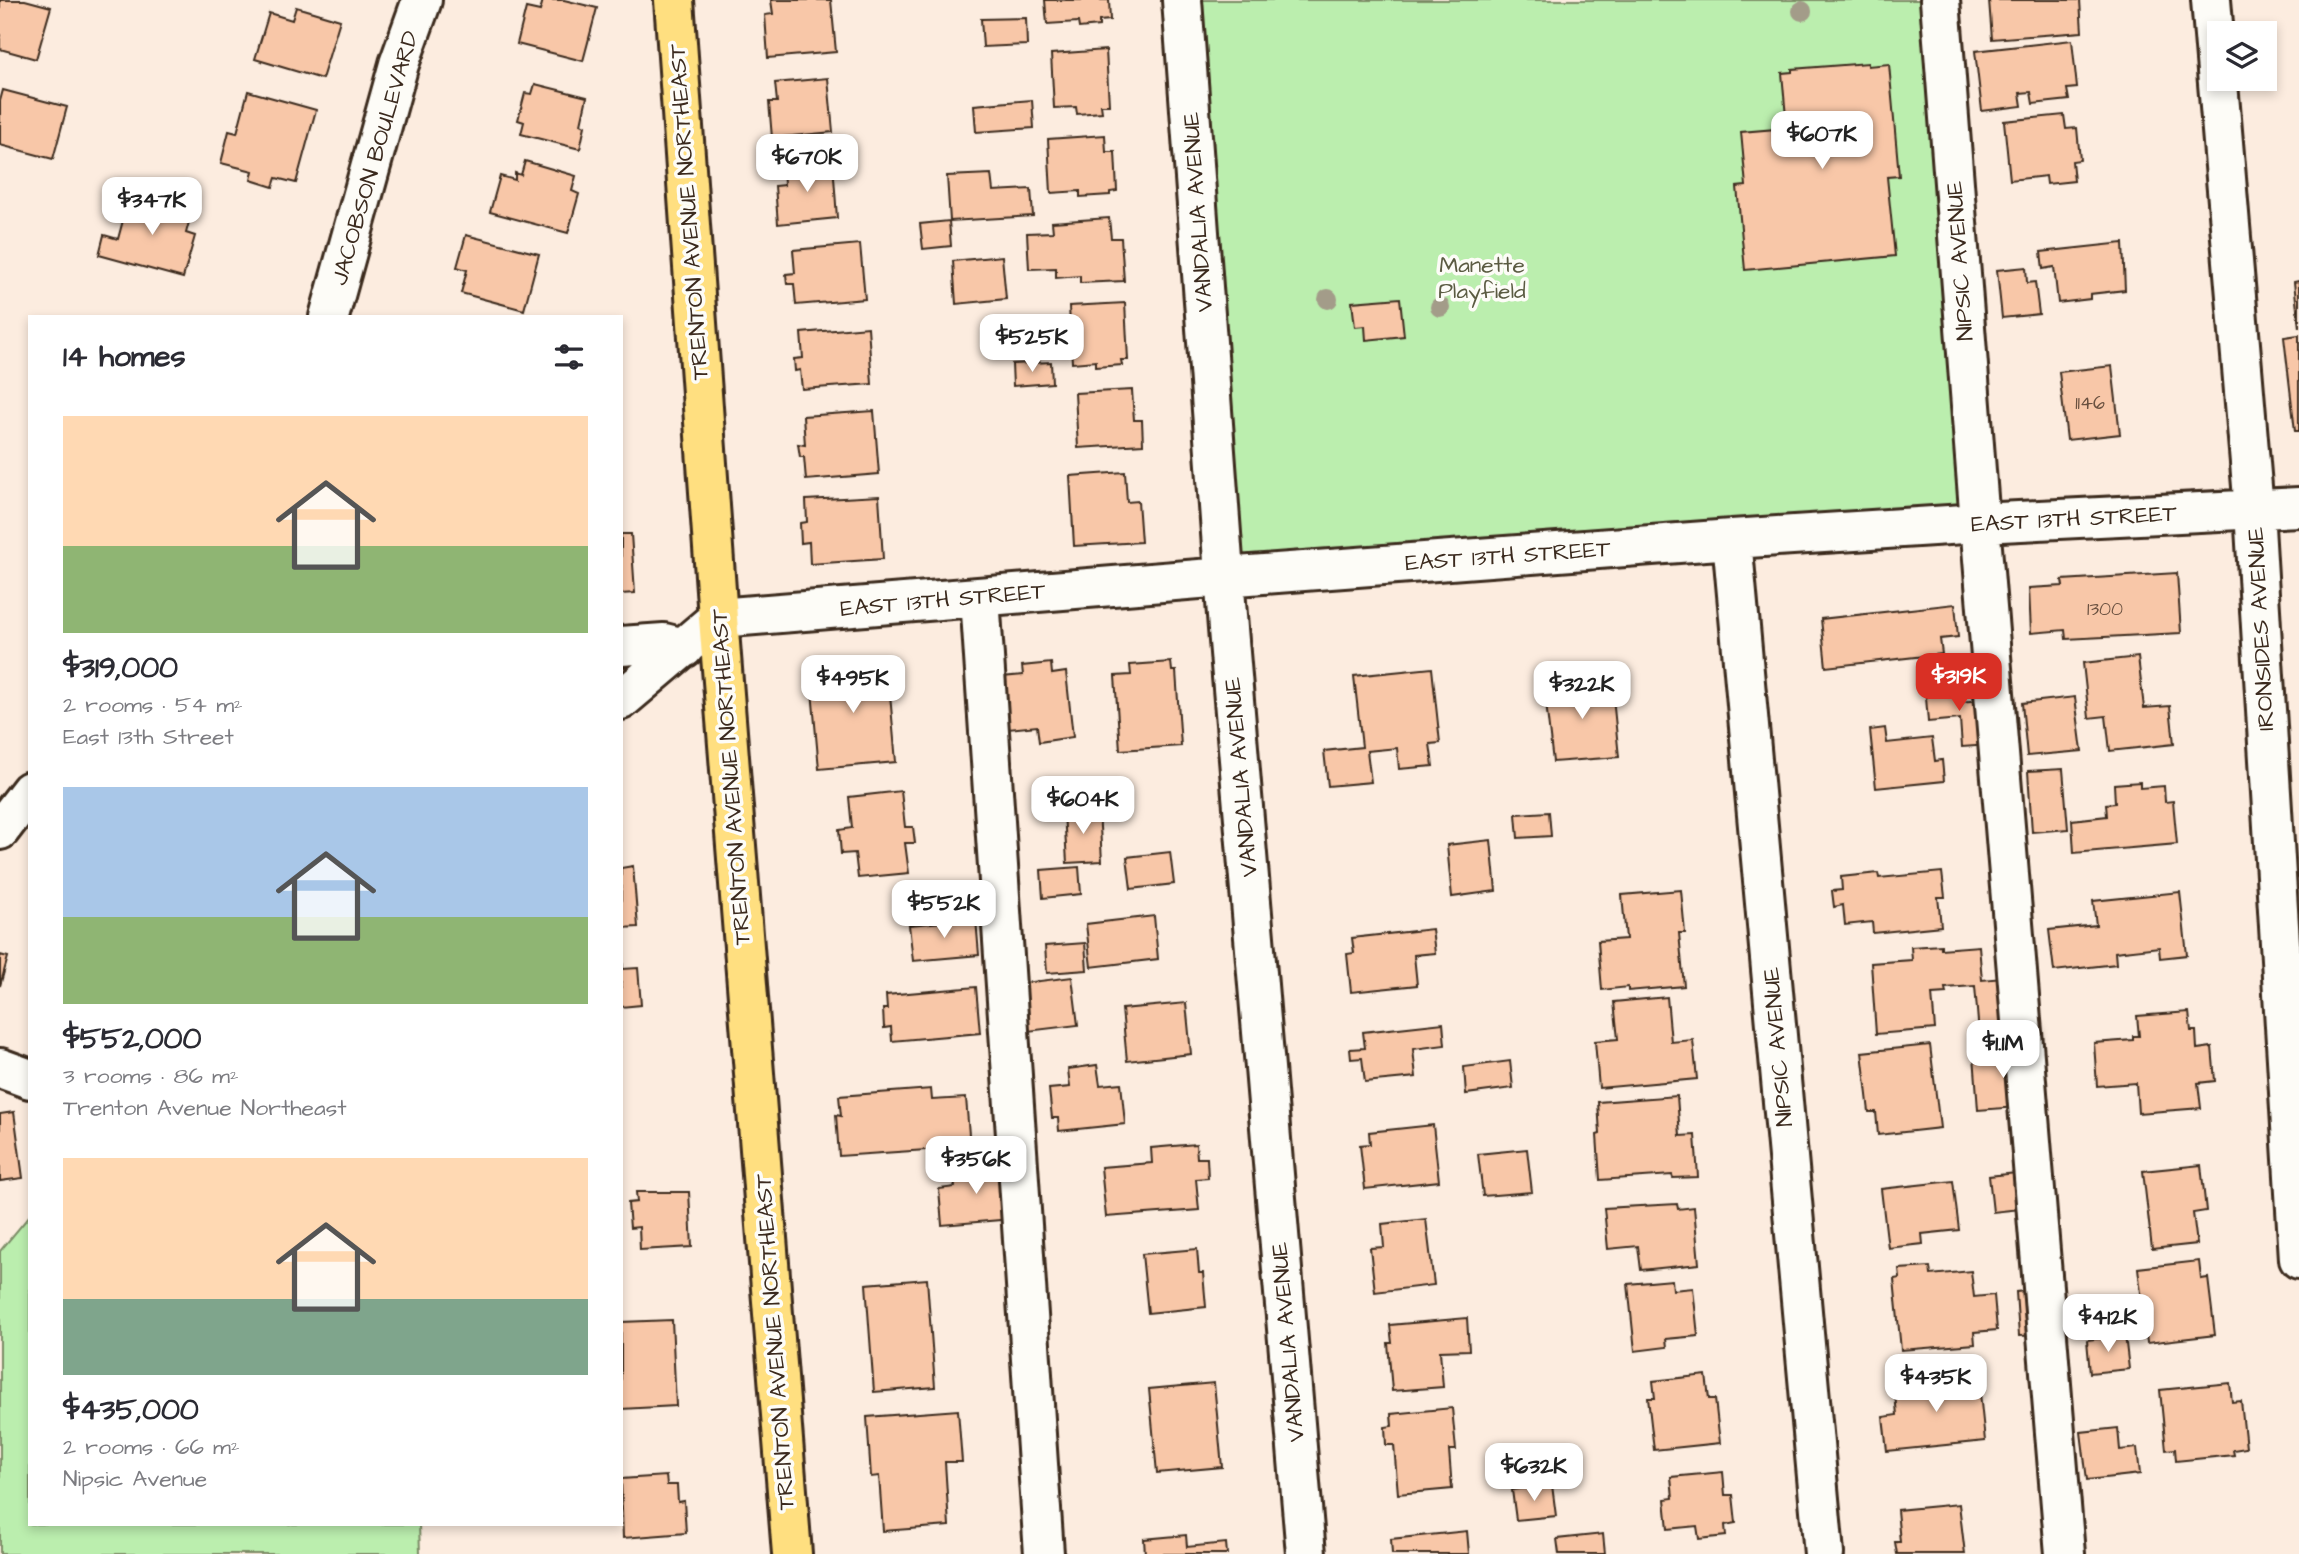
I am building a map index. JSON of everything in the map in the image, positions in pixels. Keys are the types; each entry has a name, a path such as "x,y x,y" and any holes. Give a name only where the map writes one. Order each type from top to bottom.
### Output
{"main road":[{"name":"TRENTON AVENUE NORTHEAST","path":"674,0 718,618 792,1554"}],"street":[{"name":"JACOBSON BOULEVARD","path":"330,315 399,64 422,0"},
{"name":"VANDALIA AVENUE","path":"1182,0 1224,577 1306,1554"},
{"name":"NIPSIC AVENUE","path":"1940,0 2065,1554"},
{"name":"IRONSIDES AVENUE","path":"2211,0 2290,950 2299,1259"},
{"name":"EAST 13TH STREET","path":"718,618 1731,539 2299,507"},
{"name":"NIPSIC AVENUE","path":"1731,539 1824,1554"},
{"path":"981,597 1044,1554"},
{"path":"623,698 718,618"},
{"path":"623,646 664,643 684,648"},
{"path":"0,830 28,794"},
{"path":"0,1068 28,1078"}],"green space":[{"name":"Manette Playfield","path":"1182,0 1940,0 1980,523 1224,577"},
{"path":"28,1217 28,1526 419,1526 420,1554 0,1554 0,1251"}],"building":[{"path":"0,0 25,0 51,7 36,59 0,49"},
{"path":"543,0 564,0 597,8 583,61 517,44 526,8 540,11"},
{"path":"771,0 831,0 836,52 768,58 765,15 773,14"},
{"path":"1045,0 1109,0 1110,20 1099,21 1099,26 1079,28 1078,22 1047,24"},
{"path":"1989,0 2080,0 2082,32 1992,39"},
{"path":"296,7 340,20 322,79 255,59 269,13 292,20"},
{"path":"1026,18 1027,45 983,47 981,19"},
{"path":"2072,40 2077,88 2067,89 2069,100 2033,104 2031,92 2020,93 2022,106 1982,111 1975,51"},
{"path":"1106,50 1109,105 1101,105 1102,112 1077,114 1076,107 1054,108 1051,54"},
{"path":"1868,63 1868,66 1889,64 1899,176 1887,177 1895,256 1745,270 1737,187 1746,186 1741,132 1787,128 1782,73 1792,72 1792,69"},
{"path":"828,78 833,132 772,138 769,102 777,102 775,83"},
{"path":"535,84 587,97 581,124 585,126 580,149 521,134 524,122 518,120 525,93 532,94"},
{"path":"3,90 67,107 53,159 0,145 0,101"},
{"path":"248,91 316,110 296,183 276,178 273,187 251,180 253,171 221,163 229,131 237,133"},
{"path":"1032,100 1034,128 976,132 974,105"},
{"path":"2064,115 2066,129 2077,128 2080,160 2072,161 2074,181 2047,184 2046,176 2010,180 2004,121"},
{"path":"1105,135 1106,152 1115,152 1117,191 1110,192 1110,195 1080,197 1080,191 1051,193 1048,139"},
{"path":"525,161 576,176 572,191 579,194 568,233 490,212 500,176 515,180 515,173 521,175"},
{"path":"833,163 837,218 778,224 775,186 784,185 783,167"},
{"path":"991,174 993,191 1031,189 1033,216 950,221 947,176"},
{"path":"130,194 192,211 186,233 195,236 183,278 99,255 104,235 118,239"},
{"path":"1109,218 1111,238 1121,238 1124,281 1080,283 1080,276 1056,278 1056,268 1029,269 1027,233 1053,232 1052,222"},
{"path":"949,221 951,246 923,249 920,224"},
{"path":"466,235 539,254 524,310 461,293 467,270 457,267"},
{"path":"2123,243 2125,290 2090,294 2090,299 2058,303 2054,267 2043,269 2041,252"},
{"path":"860,244 865,299 796,305 794,284 787,284 786,274 795,273 793,250"},
{"path":"1002,256 1006,299 956,304 953,261"},
{"path":"2026,267 2027,283 2035,282 2039,314 2002,318 1997,270"},
{"path":"2299,281 2299,328 2294,282"},
{"path":"1400,298 1404,336 1366,340 1365,326 1355,327 1352,302"},
{"path":"1125,303 1128,360 1121,360 1122,365 1096,367 1096,361 1072,363 1069,306"},
{"path":"868,327 872,384 802,389 800,370 795,371 794,359 803,358 801,333"},
{"path":"2299,335 2299,431 2295,431 2284,337"},
{"path":"1051,362 1052,383 1013,386 1012,364"},
{"path":"2112,366 2120,434 2067,440 2059,372"},
{"path":"1132,390 1134,420 1142,420 1143,444 1078,448 1075,393"},
{"path":"874,411 879,474 806,480 804,457 800,457 798,444 805,445 803,416"},
{"path":"1125,472 1127,502 1138,501 1141,542 1074,546 1070,476"},
{"path":"879,496 883,559 810,564 809,542 801,543 800,523 807,522 806,500"},
{"path":"623,534 631,534 635,593 623,594"},
{"path":"2177,573 2181,633 2066,639 2065,630 2031,633 2029,588 2063,586 2062,580"},
{"path":"1955,604 1958,637 1940,639 1942,654 1826,667 1821,619"},
{"path":"2138,657 2144,708 2170,706 2174,744 2110,751 2106,716 2089,718 2083,663"},
{"path":"887,661 896,762 819,769 810,668"},
{"path":"1171,662 1172,671 1176,671 1181,746 1120,750 1115,676 1131,675 1130,665"},
{"path":"1051,663 1052,674 1066,672 1073,737 1039,742 1037,726 1008,729 1002,677 1023,675 1022,666"},
{"path":"1432,668 1440,743 1430,744 1433,766 1399,769 1397,748 1367,751 1371,782 1328,786 1324,751 1362,747 1354,676"},
{"path":"1611,678 1619,757 1553,762 1544,686"},
{"path":"1955,682 1957,702 1986,700 1990,745 1962,747 1960,719 1928,722 1925,685"},
{"path":"2075,697 2082,751 2027,756 2022,703"},
{"path":"1885,728 1887,743 1932,738 1935,761 1942,760 1944,781 1876,788 1870,730"},
{"path":"2063,769 2068,829 2032,832 2028,771"},
{"path":"2140,782 2140,788 2164,786 2165,802 2173,801 2177,844 2074,853 2072,820 2107,816 2106,804 2115,803 2114,784"},
{"path":"901,791 905,827 913,827 915,843 905,843 909,873 858,878 855,853 841,854 839,830 852,828 849,797"},
{"path":"1099,810 1102,861 1067,863 1064,812"},
{"path":"1549,812 1551,836 1518,838 1516,814"},
{"path":"1491,840 1496,891 1452,897 1447,845"},
{"path":"1170,852 1174,884 1131,889 1127,857"},
{"path":"633,866 638,927 623,928 623,868"},
{"path":"1079,867 1081,894 1043,898 1041,870"},
{"path":"1942,872 1945,897 1938,897 1941,926 1873,933 1872,922 1845,925 1843,905 1834,907 1832,891 1842,890 1841,877 1878,873 1879,878"},
{"path":"1681,890 1685,933 1679,933 1684,986 1628,991 1628,987 1602,990 1598,941 1626,939 1622,895"},
{"path":"2180,892 2187,955 2160,958 2159,947 2115,952 2116,964 2054,971 2049,930 2096,925 2093,901"},
{"path":"1154,916 1158,959 1091,967 1086,924"},
{"path":"976,919 979,955 913,961 909,925"},
{"path":"1432,929 1435,953 1414,955 1417,985 1351,992 1347,954 1354,953 1352,938"},
{"path":"1085,943 1087,970 1047,973 1045,946"},
{"path":"1941,945 1941,949 1979,946 1982,980 2013,977 2018,1043 1980,1046 1975,986 1945,988 1946,993 1932,994 1935,1029 1876,1034 1871,963 1912,960 1911,947"},
{"path":"0,955 8,957 0,986"},
{"path":"638,968 641,1005 623,1007 623,969"},
{"path":"1072,977 1078,1025 1020,1032 1015,984"},
{"path":"976,987 980,1033 892,1041 891,1027 884,1028 883,1009 887,1009 886,995"},
{"path":"1667,997 1671,1042 1693,1040 1697,1079 1599,1088 1595,1041 1618,1039 1614,1002"},
{"path":"1186,1003 1191,1054 1127,1061 1122,1009"},
{"path":"2189,1012 2191,1031 2196,1031 2197,1049 2212,1047 2215,1081 2198,1083 2201,1108 2138,1113 2136,1083 2097,1086 2094,1043 2133,1040 2133,1036 2139,1036 2137,1016"},
{"path":"1443,1023 1445,1045 1413,1049 1416,1077 1365,1082 1362,1058 1351,1059 1350,1049 1365,1048 1363,1032"},
{"path":"1930,1045 1940,1128 1878,1135 1876,1112 1869,1112 1862,1052"},
{"path":"2027,1050 2031,1106 1978,1110 1974,1055"},
{"path":"1510,1061 1513,1088 1466,1094 1464,1067"},
{"path":"1097,1065 1100,1085 1121,1083 1125,1124 1059,1131 1058,1118 1052,1118 1049,1089 1070,1087 1068,1069"},
{"path":"931,1089 932,1100 966,1098 970,1147 839,1156 836,1115 841,1116 839,1096"},
{"path":"1677,1096 1680,1136 1695,1135 1698,1177 1673,1178 1672,1175 1600,1180 1598,1102"},
{"path":"14,1112 23,1178 0,1181 0,1114"},
{"path":"1433,1125 1439,1181 1365,1189 1360,1145 1370,1144 1369,1132"},
{"path":"1196,1144 1197,1158 1207,1158 1208,1178 1196,1179 1199,1210 1106,1217 1101,1167 1152,1163 1151,1148"},
{"path":"1527,1149 1532,1192 1483,1196 1478,1154"},
{"path":"985,1162 986,1170 1008,1168 1012,1219 942,1225 939,1189 955,1187 953,1165"},
{"path":"2201,1165 2206,1211 2193,1213 2197,1244 2152,1249 2143,1171"},
{"path":"2025,1172 2029,1208 1993,1212 1989,1176"},
{"path":"1953,1181 1959,1230 1922,1234 1923,1244 1888,1248 1881,1189"},
{"path":"636,1192 689,1192 692,1247 640,1250 639,1227 630,1228 628,1203 637,1202"},
{"path":"1677,1204 1678,1209 1694,1207 1699,1264 1641,1270 1638,1246 1608,1249 1604,1208"},
{"path":"1426,1219 1434,1285 1375,1292 1370,1248 1384,1247 1382,1224"},
{"path":"1197,1249 1199,1273 1203,1273 1206,1307 1148,1313 1142,1254"},
{"path":"2199,1261 2201,1279 2208,1278 2215,1335 2147,1343 2138,1268"},
{"path":"1930,1267 1931,1275 1971,1271 1974,1297 1994,1295 1997,1330 1974,1332 1975,1344 1901,1350 1894,1279 1900,1278 1899,1269"},
{"path":"927,1279 935,1387 874,1392 866,1284"},
{"path":"1672,1280 1673,1290 1693,1288 1698,1336 1666,1339 1667,1347 1635,1351 1628,1284"},
{"path":"2045,1289 2048,1335 2019,1336 2016,1292"},
{"path":"1467,1318 1469,1350 1440,1351 1443,1387 1392,1391 1388,1343 1392,1343 1390,1325"},
{"path":"672,1320 676,1406 623,1409 623,1322"},
{"path":"2125,1335 2129,1369 2090,1373 2087,1340"},
{"path":"1978,1374 1985,1441 1887,1451 1883,1417 1897,1415 1894,1384"},
{"path":"1706,1375 1709,1399 1715,1399 1720,1443 1654,1450 1648,1398 1655,1398 1653,1381"},
{"path":"1214,1383 1222,1467 1157,1473 1149,1389"},
{"path":"2230,1383 2232,1402 2241,1401 2246,1448 2233,1450 2234,1455 2176,1461 2175,1449 2166,1450 2160,1390"},
{"path":"1452,1408 1456,1450 1449,1450 1452,1489 1398,1494 1394,1445 1386,1445 1385,1427 1392,1426 1391,1414"},
{"path":"958,1410 962,1462 945,1462 949,1526 883,1531 879,1476 871,1477 867,1417"},
{"path":"2118,1428 2120,1450 2137,1448 2140,1474 2087,1480 2081,1432"},
{"path":"1723,1472 1725,1495 1733,1495 1736,1523 1725,1525 1726,1536 1699,1539 1697,1526 1668,1529 1665,1499 1673,1498 1671,1477"},
{"path":"666,1476 667,1485 677,1485 678,1502 684,1501 686,1533 623,1538 623,1479"},
{"path":"1552,1485 1556,1516 1516,1520 1512,1490"},
{"path":"1959,1504 1965,1554 1897,1554 1895,1542 1900,1542 1897,1510"},
{"path":"1467,1531 1469,1554 1392,1554 1391,1539"},
{"path":"1603,1534 1605,1554 1559,1554 1557,1539"},
{"path":"1186,1535 1187,1547 1226,1543 1227,1554 1145,1554 1144,1539"}]}
